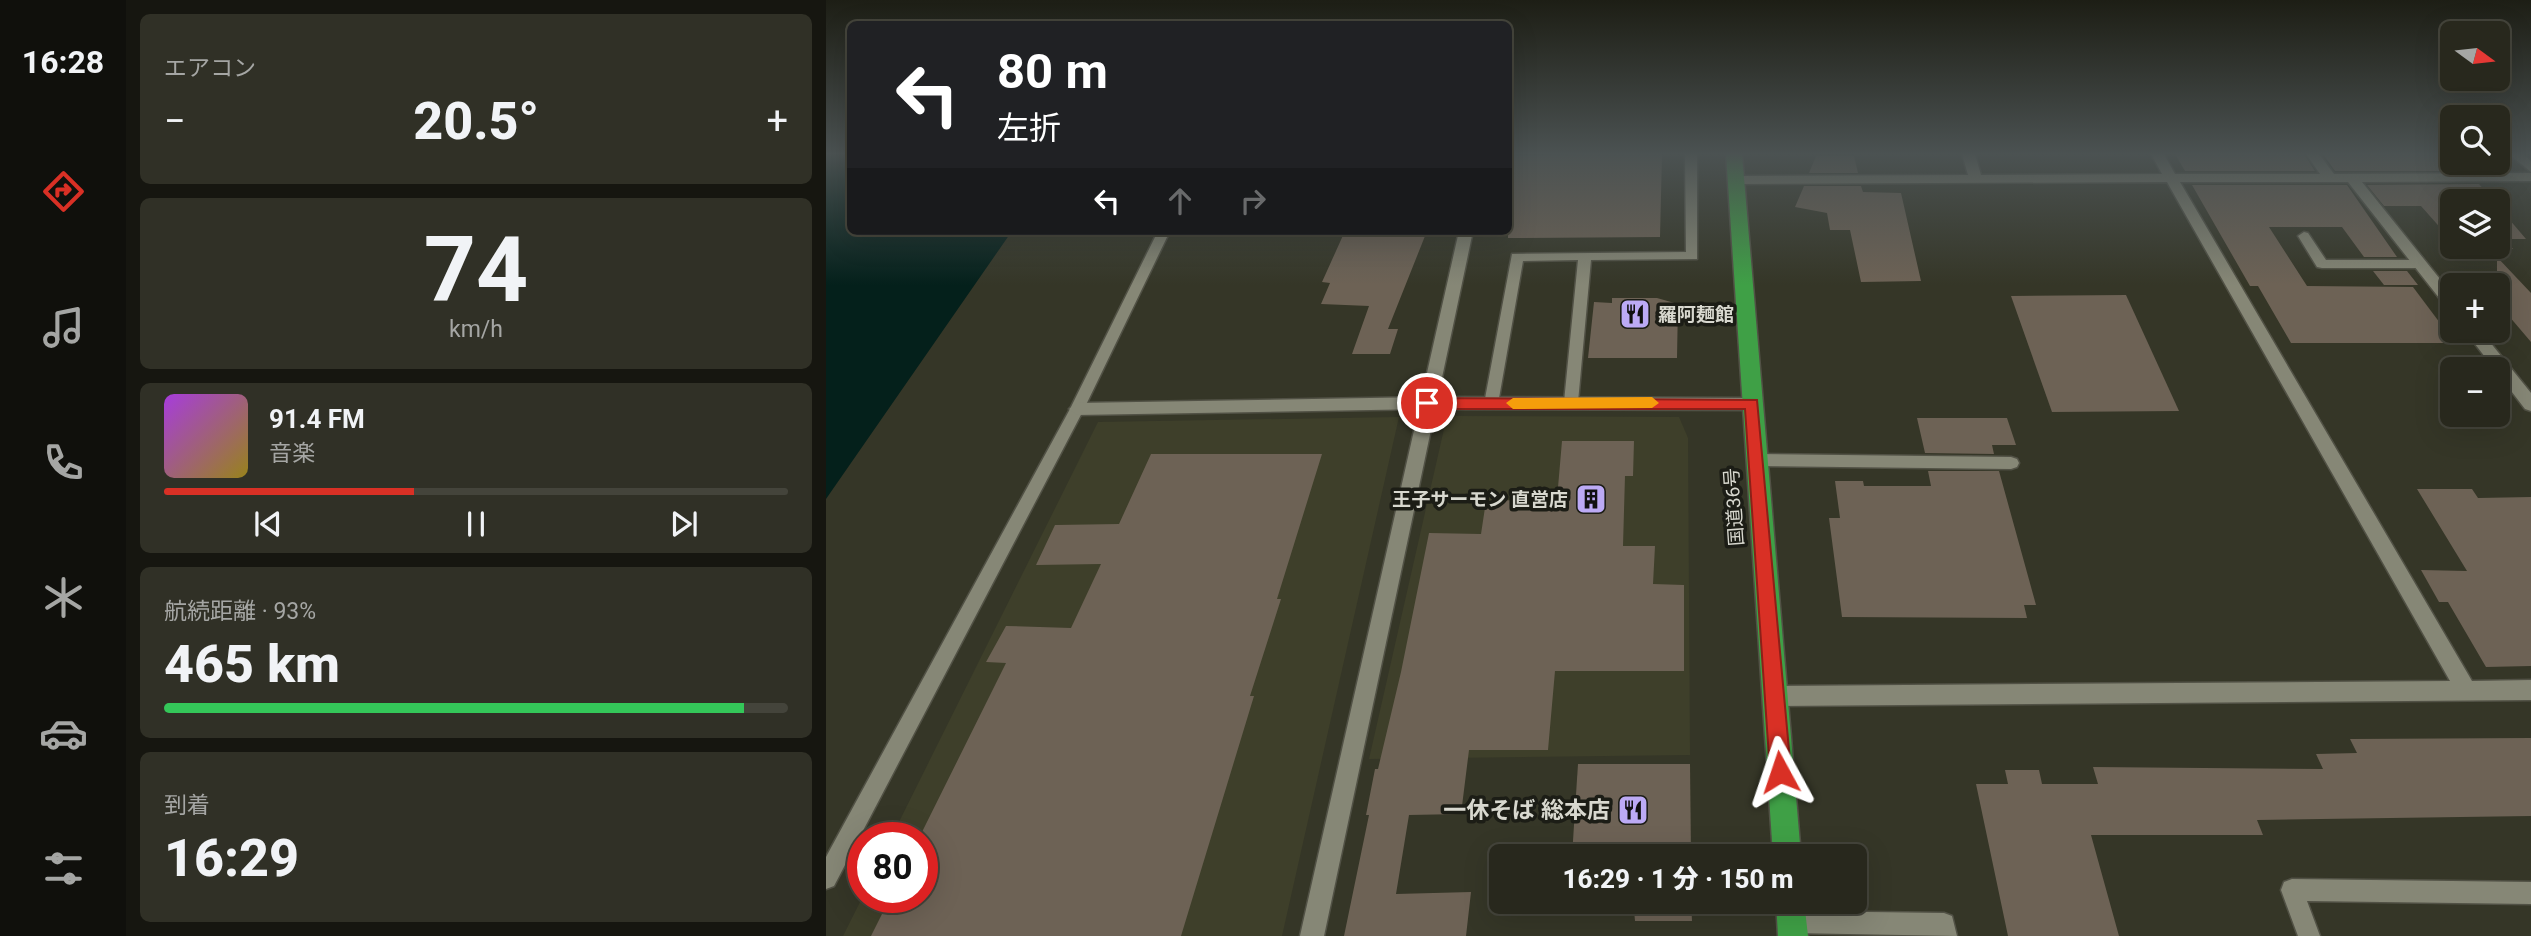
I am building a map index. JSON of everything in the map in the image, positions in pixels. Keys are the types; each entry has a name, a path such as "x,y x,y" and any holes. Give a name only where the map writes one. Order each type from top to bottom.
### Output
{"highway":[{"name":"国道36号","path":"1737,198 1786,844"}],"street":[{"path":"2182,198 2467,691"},
{"path":"2368,198 2440,289"},
{"path":"1312,936 1465,235"},
{"path":"2482,343 2531,405"},
{"path":"1077,409 1427,403 1752,404"},
{"path":"1774,696 2531,690"}],"lane":[{"path":"1491,404 1517,257 1692,256 1691,198"},
{"path":"826,878 1077,409 1162,235"},
{"path":"2304,236 2322,264 2421,264"},
{"path":"1571,402 1584,256"},
{"path":"1756,460 2011,463"},
{"path":"2309,936 2292,890 2531,893"},
{"path":"1792,920 1944,924 1946,936"}],"shaded area":[{"path":"1453,416 1679,417 1688,438 1690,755 1369,759 1444,429"},
{"path":"1399,417 1282,936 843,936 854,913 938,913 938,822 899,822 1098,422"}],"water":[{"path":"826,198 847,198 847,235 1009,235 826,499"}],"building":[{"path":"1512,198 1661,198 1660,237 1508,238 1508,235 1512,235"},
{"path":"1799,198 1902,198 1921,281 1861,282 1850,230 1830,230 1827,213 1795,207"},
{"path":"2199,198 2356,198 2397,257 2364,257 2342,227 2269,227 2307,286 2413,287 2440,323 2440,343 2291,343 2258,286 2250,286"},
{"path":"2377,198 2440,198 2440,227 2421,206 2384,206"},
{"path":"2510,220 2526,239 2510,239"},
{"path":"1343,235 1425,235 1388,329 1398,329 1390,354 1352,354 1369,306 1321,304 1330,283 1322,282"},
{"path":"2499,259 2531,293 2531,342 2510,317 2510,273 2497,273"},
{"path":"2373,271 2407,271 2418,285 2384,285"},
{"path":"2126,295 2179,411 2052,412 2011,296"},
{"path":"1612,298 1657,298 1678,304 1677,358 1588,358 1594,302 1612,303"},
{"path":"1917,418 2007,418 2016,445 1992,445 1994,454 1925,453"},
{"path":"1562,441 1634,441 1633,476 1625,476 1623,546 1655,546 1653,584 1684,585 1684,671 1555,671 1548,750 1469,750 1461,814 1409,815 1396,894 1471,892 1466,936 1344,936 1369,815 1366,815 1375,769 1378,769 1401,672 1429,533 1481,534 1486,501 1557,499"},
{"path":"1151,454 1322,454 1277,599 1281,599 1250,696 1254,696 1181,936 871,936 882,913 938,913 938,822 927,822 1006,663 986,662 1006,626 1071,628 1101,564 1036,565 1055,525 1119,524"},
{"path":"1928,471 1999,471 2036,605 2024,605 2027,618 1842,617 1829,518 1840,518 1835,481 1863,481 1864,486 1931,486"},
{"path":"2417,489 2472,489 2478,498 2531,497 2531,666 2486,667 2448,602 2439,602 2421,570 2467,571"},
{"path":"2531,738 2531,816 2257,820 2263,835 2091,835 2119,936 2008,936 1976,784 2008,784 2005,770 2039,770 2042,784 2098,784 2093,767 2323,769 2316,754 2357,753 2350,739"},
{"name":"一休そば 総本店","path":"1578,764 1690,764 1691,844 1573,844"},
{"path":"1634,914 1692,914 1692,921 1635,921"}],"slow traffic":[{"path":"1513,403 1652,403"}],"place":[{"name":"羅阿麺館","path":"1635,314"},
{"name":"王子サーモン 直営店","path":"1591,499"},
{"name":"一休そば 総本店","path":"1633,810"}],"route":[{"path":"1427,403 1752,404 1780,772"}]}
